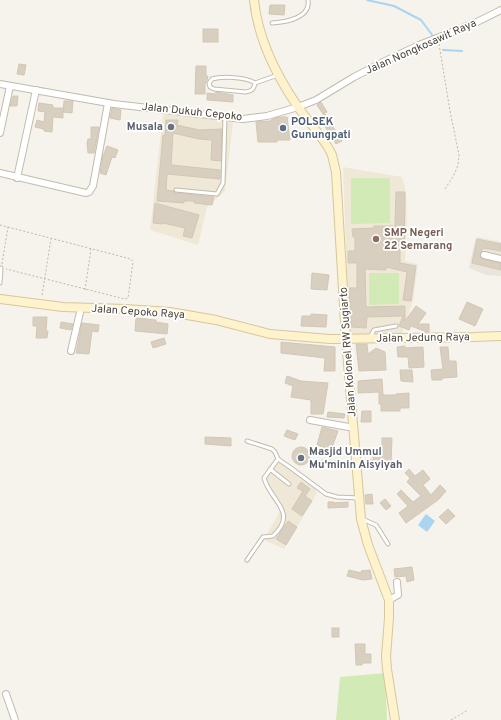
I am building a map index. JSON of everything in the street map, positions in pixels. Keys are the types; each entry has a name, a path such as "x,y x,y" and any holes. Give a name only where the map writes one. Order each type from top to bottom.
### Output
{"main road":[{"name":"Jalan Kolonel RW Sugiarto","path":"254,0 259,30 265,47 279,75 298,107 329,149 336,172 346,340 354,428 358,498 361,519 368,545 389,600 386,669 395,720"},
{"name":"Jalan Cepoko Raya","path":"0,299 51,306 170,312 216,320 270,334 346,340"},
{"name":"Jalan Jedung Raya","path":"346,340 501,336"}],"street":[{"name":"Jalan Nongkosawit Raya","path":"298,107 316,100 354,77 385,61 475,23 501,10"},
{"name":"Jalan Dukuh Cepoko","path":"0,84 108,103 242,119 260,117 298,107"},
{"path":"0,133 10,86"},
{"path":"17,178 36,90"},
{"path":"0,173 86,194 93,186 108,103"},
{"path":"484,255 501,259"},
{"path":"72,351 81,308"},
{"path":"310,420 354,428"},
{"path":"389,600 398,595 397,582"},
{"path":"6,694 15,720"}],"lane":[{"path":"272,23 285,22 299,17 306,11 309,4 308,0"},
{"path":"255,83 254,88 246,92 214,89 210,87 212,79 217,77 250,80 255,83 279,75"},
{"path":"176,190 217,194 223,183 225,117"},
{"path":"0,283 1,268"},
{"path":"370,339 374,330 396,326"},
{"path":"247,441 272,449 278,459 326,494 337,497 358,498"},
{"path":"247,560 263,537 271,537 275,535 283,522 284,517 281,507 265,480 265,477 278,459"},
{"path":"323,462 356,465"},
{"path":"270,469 289,484"},
{"path":"361,519 376,525 388,544"}],"path":[{"path":"438,38 459,155 458,165 454,175 445,188"},
{"path":"0,225 8,227 51,239 131,259 133,262 128,298 125,299 85,290 1,268 8,227"},
{"path":"42,295 51,239"},
{"path":"85,290 91,249"},
{"path":"451,720 468,710"}],"shaded area":[{"path":"163,113 233,122 225,191 207,207 198,245 150,230"},
{"name":"SMP Negeri 22 Semarang","path":"343,167 402,177 406,193 407,217 405,261 418,264 413,301 402,333 349,336"},
{"path":"477,237 501,242 501,276 486,275 469,268"},
{"path":"276,456 313,484 317,493 284,549 264,540 282,507 263,476"}],"green space":[{"path":"351,178 390,178 390,223 351,224"},
{"path":"369,273 399,273 399,304 369,305"},
{"path":"385,673 387,720 336,720 340,677"}],"water":[{"path":"426,514 435,521 427,532 418,525"}],"building":[{"path":"270,5 285,5 284,15 269,14"},
{"path":"203,29 218,29 218,42 203,42"},
{"path":"19,64 26,65 24,75 17,74"},
{"path":"196,66 206,66 206,76 208,76 205,84 205,94 195,94"},
{"path":"216,92 233,95 233,102 207,100 207,93 215,94"},
{"path":"13,96 18,96 17,106 10,106"},
{"path":"64,101 73,101 72,113 63,112"},
{"path":"321,102 327,112 323,114 317,105"},
{"path":"39,103 53,105 53,108 63,108 63,118 53,117 52,132 44,131 44,129 35,127 37,120 44,122 45,112 38,111"},
{"path":"112,108 121,110 120,120 110,118"},
{"path":"325,114 342,141 336,144 319,117"},
{"path":"278,117 287,117 290,140 258,142 256,122 271,121"},
{"path":"166,120 178,120 177,125 199,130 222,129 221,161 211,160 212,140 199,139 173,133 171,165 220,170 220,179 167,174 166,190 176,193 214,197 212,205 194,203 194,201 184,201 184,203 157,201 163,135 165,135"},
{"path":"91,127 99,127 94,153 88,153 87,143 88,139 91,139"},
{"path":"107,146 118,150 115,158 112,157 106,175 100,173 103,156"},
{"path":"396,192 405,192 404,249 400,249 400,263 416,266 411,301 403,300 407,272 386,267 386,270 365,269 366,307 405,306 405,321 416,306 426,313 418,324 429,324 429,332 424,332 411,326 409,330 399,326 403,316 367,317 366,328 351,327 349,288 357,288 357,263 348,263 348,251 355,251 355,237 353,237 352,229 374,228 374,226 395,226"},
{"path":"155,203 199,215 192,238 183,236 185,228 163,223 153,223"},
{"path":"477,239 501,244 501,251 483,248 480,254 483,259 501,263 501,270 472,263"},
{"path":"312,273 329,275 327,290 311,289"},
{"path":"467,302 483,309 475,326 459,319"},
{"path":"311,314 327,315 326,327 301,326 302,316 311,316"},
{"path":"33,317 47,317 47,338 36,338 37,326 33,326"},
{"path":"136,318 156,320 156,322 168,324 167,334 135,331"},
{"path":"61,322 73,324 71,330 60,328"},
{"path":"82,323 99,325 98,332 92,331 89,354 76,353"},
{"path":"164,338 166,344 153,348 151,342"},
{"path":"281,342 335,347 335,371 324,371 325,358 281,353"},
{"path":"356,344 367,344 368,354 376,348 385,352 386,370 359,371"},
{"path":"405,346 405,348 423,347 424,367 409,368 408,357 398,357 397,347"},
{"path":"440,347 448,347 449,361 456,361 457,377 432,380 431,370 443,369"},
{"path":"400,370 412,370 413,382 401,381"},
{"path":"287,376 301,381 328,383 323,414 311,414 311,400 291,397 293,386 285,383"},
{"path":"382,379 383,395 409,393 409,408 400,408 400,411 381,411 381,404 379,404 379,392 358,393 358,381"},
{"path":"362,411 371,411 371,422 361,422"},
{"path":"328,412 345,414 344,418 327,417"},
{"path":"322,427 338,431 331,450 317,445"},
{"path":"287,430 298,434 295,440 284,436"},
{"path":"205,437 231,438 231,446 205,444"},
{"path":"382,438 392,438 391,463 381,463 381,468 369,468 369,460 373,460 373,449 382,449"},
{"name":"Masjid Ummul Mu'minin Aisyiyah","path":"297,447 305,447 310,452 308,463 305,465 297,465 292,460 292,452"},
{"path":"409,469 415,476 423,470 430,479 423,485 431,495 440,485 446,491 438,500 406,523 399,513 408,506 397,494 401,490 413,502 421,496 407,482 410,478 405,473"},
{"path":"301,482 310,489 305,496 312,501 302,516 292,509 303,491 297,488"},
{"path":"372,494 373,504 366,504 365,495"},
{"path":"385,499 391,506 386,510 380,503"},
{"path":"328,502 348,502 348,507 328,508"},
{"path":"448,509 455,516 446,524 439,517"},
{"path":"288,521 297,527 286,545 276,539"},
{"path":"412,567 414,580 407,582 406,576 395,577 394,569"},
{"path":"349,570 362,573 361,571 370,570 372,579 363,580 347,576"},
{"path":"332,628 339,628 339,637 332,637"},
{"path":"355,644 365,644 365,654 371,654 371,663 356,665"}],"waterway":[{"path":"367,0 394,6 421,20 433,36"},
{"path":"443,50 462,51"}],"place":[{"name":"Musala","path":"171,127"},
{"name":"POLSEK Gunungpati","path":"283,128"},
{"name":"SMP Negeri 22 Semarang","path":"376,239"},
{"name":"Masjid Ummul Mu'minin Aisyiyah","path":"301,458"}]}
